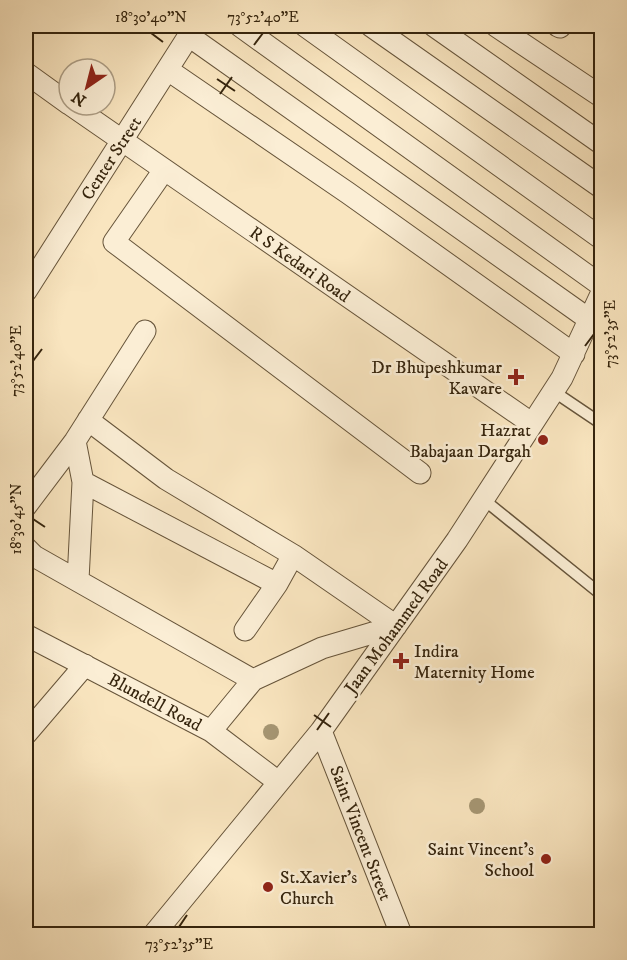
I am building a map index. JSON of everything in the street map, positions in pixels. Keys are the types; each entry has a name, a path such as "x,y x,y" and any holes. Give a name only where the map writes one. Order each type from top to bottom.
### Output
{"street":[{"path":"240,26 602,286"},
{"path":"305,26 602,239"},
{"path":"371,26 602,188"},
{"path":"434,26 602,144"},
{"path":"496,26 602,97"},
{"path":"192,31 593,328"},
{"name":"Center Street","path":"26,291 192,31"},
{"path":"168,69 348,193 574,354"},
{"name":"R S Kedari Road","path":"26,73 57,95"},
{"name":"R S Kedari Road","path":"88,117 531,423"},
{"path":"164,170 114,242 420,473"},
{"name":"Jaan Mohammed Road","path":"154,934 321,730 396,626 483,499 553,392 574,354 593,328 602,292"},
{"path":"26,506 75,441 145,331"},
{"path":"88,420 165,479 293,555 396,626"},
{"path":"75,441 83,482 78,580"},
{"path":"83,482 277,584"},
{"path":"26,548 253,680"},
{"path":"245,630 277,584 293,555"},
{"path":"211,731 253,680 322,648 396,626"},
{"name":"Blundell Road","path":"26,634 211,731 278,781"},
{"path":"26,734 85,665"},
{"name":"Saint Vincent Street","path":"321,730 401,934"}],"lane":[{"path":"553,392 602,424"},
{"path":"483,499 602,595"}],"place":[{"name":"Dr Bhupeshkumar Kaware","path":"516,377"},
{"name":"Hazrat Babajaan Dargah","path":"543,440"},
{"name":"Indira Maternity Home","path":"401,661"},
{"name":"Saint Vincent's School","path":"546,859"},
{"name":"St.Xavier's Church","path":"268,887"}]}
